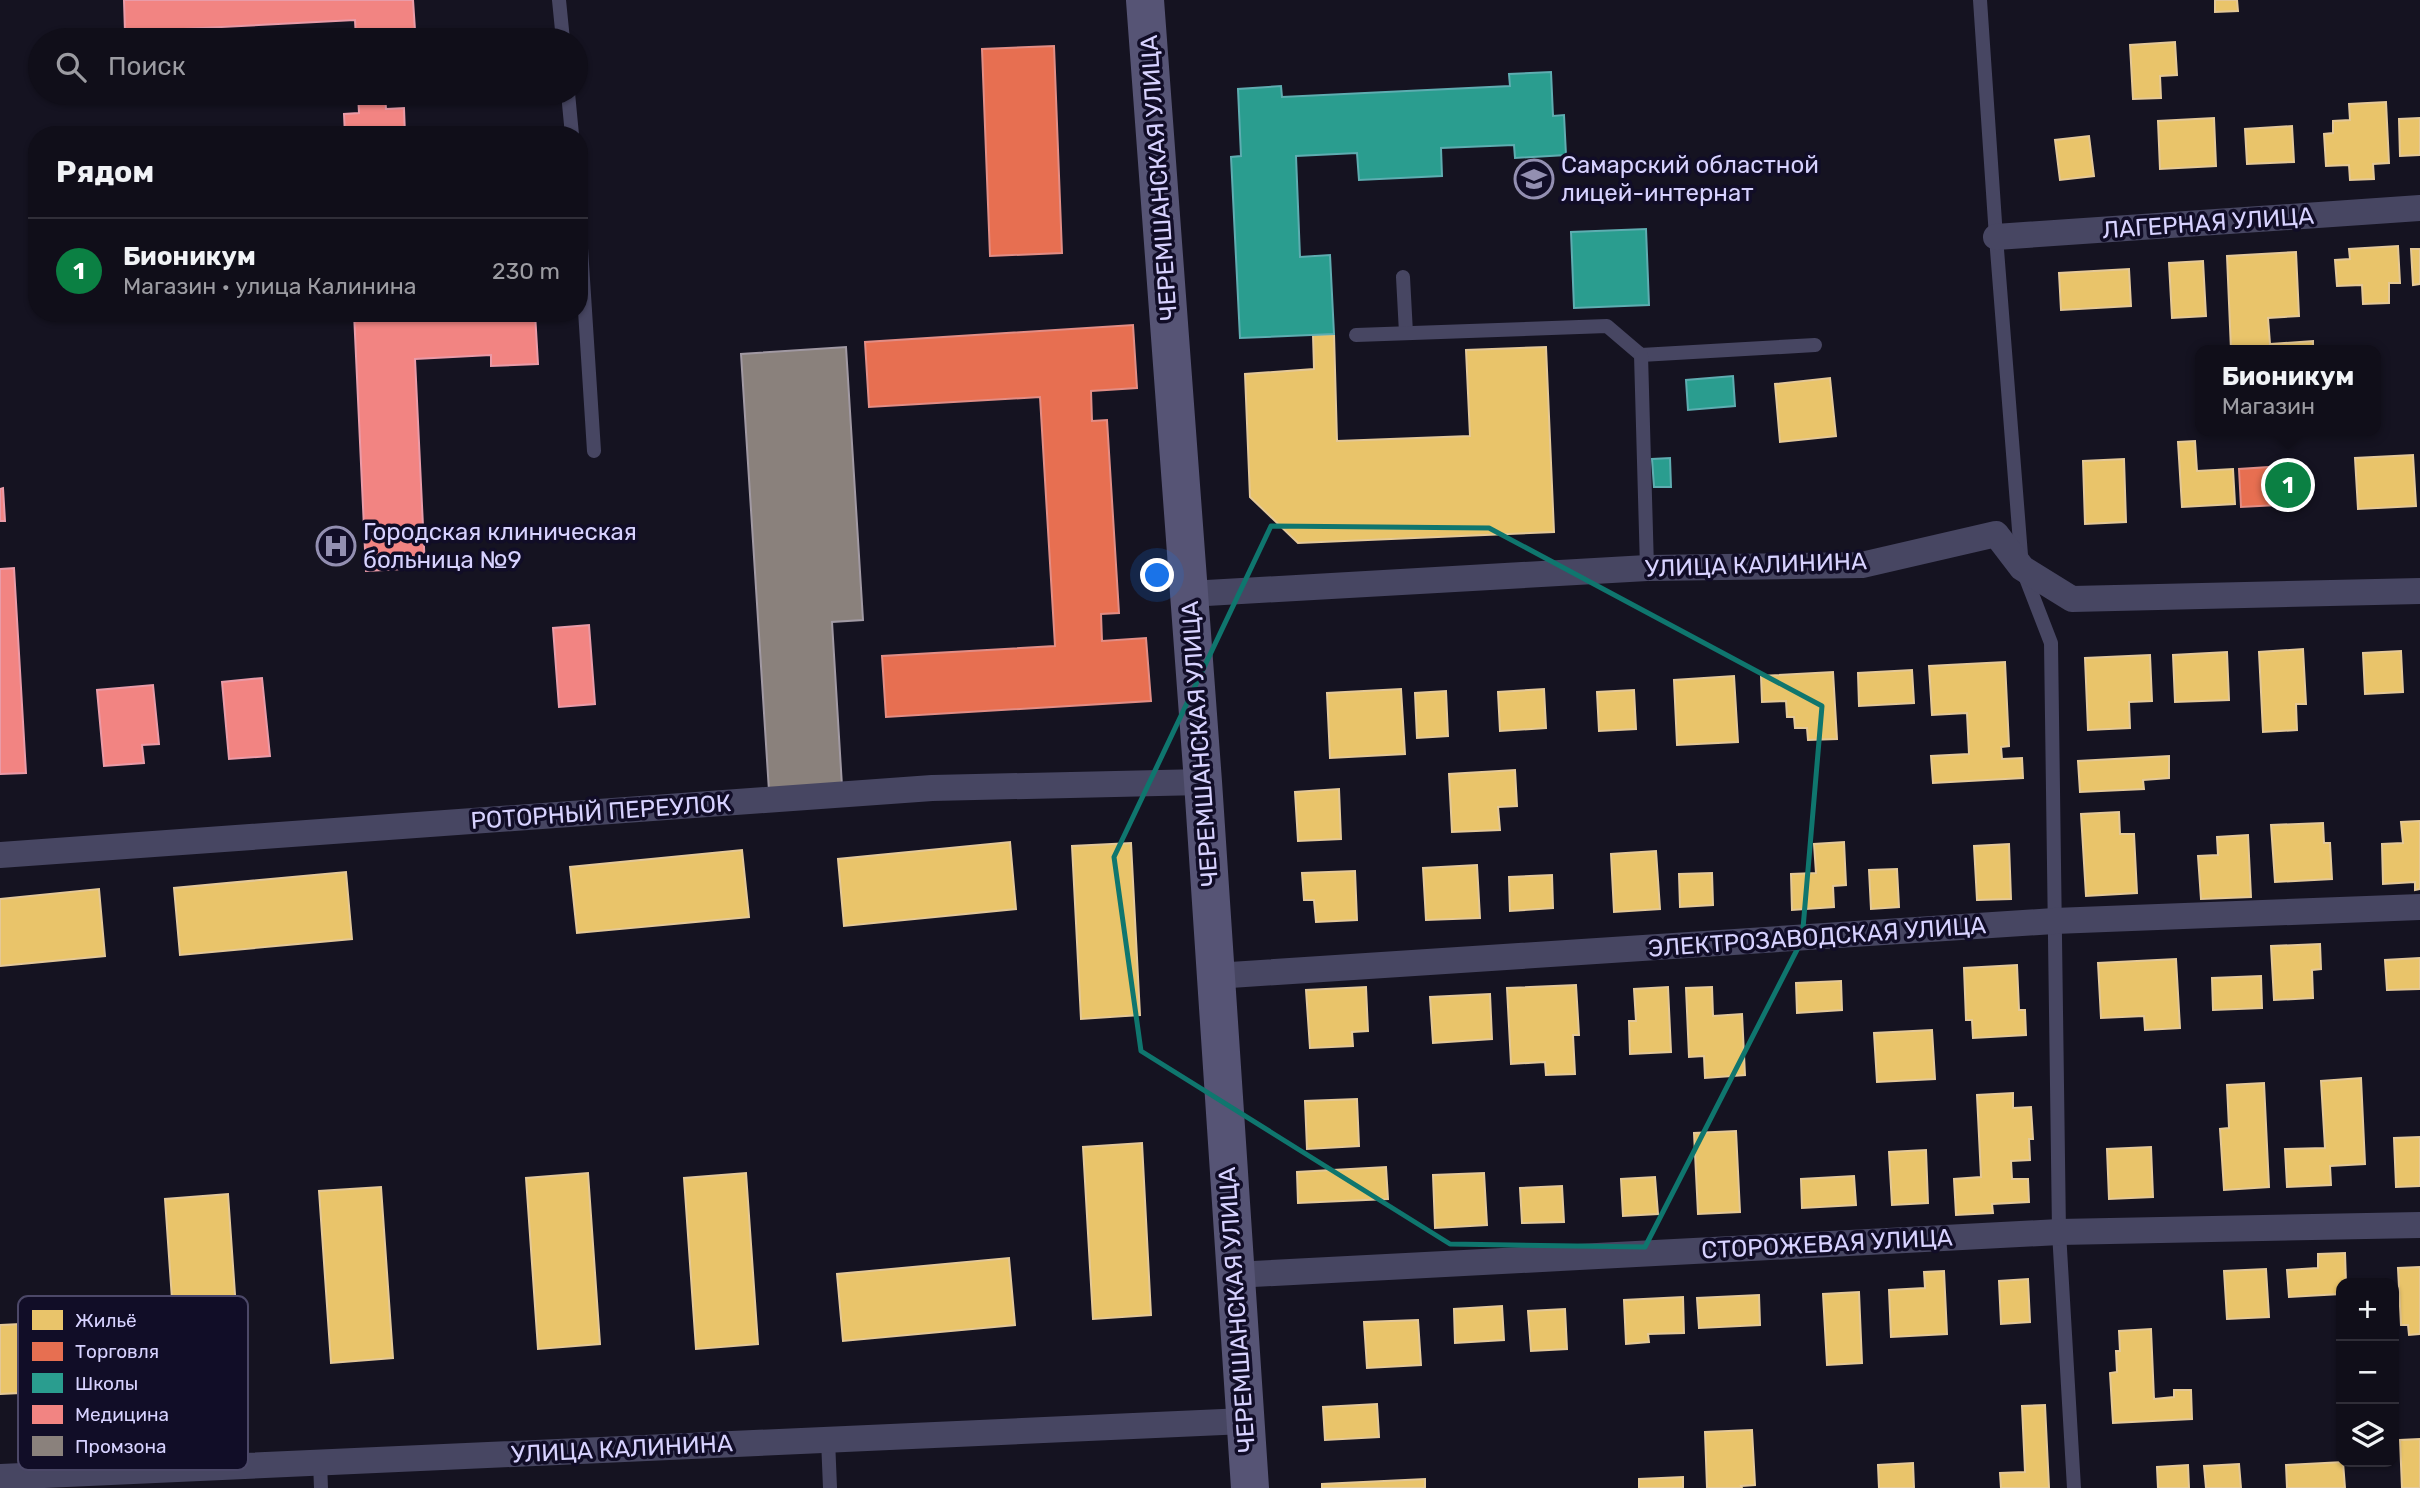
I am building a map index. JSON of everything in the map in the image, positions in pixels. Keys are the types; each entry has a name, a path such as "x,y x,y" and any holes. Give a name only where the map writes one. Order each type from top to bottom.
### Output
{"street":[{"name":"ЧЕРЕМШАНСКАЯ УЛИЦА","path":"1145,0 1203,782 1250,1488"},
{"name":"ЛАГЕРНАЯ УЛИЦА","path":"1996,237 2420,208"},
{"name":"УЛИЦА КАЛИНИНА","path":"1189,594 1647,568 1863,565 1996,534 2022,569 2072,599 2420,591"},
{"name":"РОТОРНЫЙ ПЕРЕУЛОК","path":"0,855 932,788 1203,782"},
{"name":"ЭЛЕКТРОЗАВОДСКАЯ УЛИЦА","path":"1215,976 2054,921 2420,907"},
{"name":"СТОРОЖЕВАЯ УЛИЦА","path":"1234,1275 2059,1232 2420,1224"},
{"name":"УЛИЦА КАЛИНИНА","path":"0,1477 321,1475 828,1439 1245,1421"}],"lane":[{"path":"559,0 562,28"},
{"path":"1980,0 2022,569 2051,643 2059,1232 2074,1488"},
{"path":"569,105 571,126"},
{"path":"1403,277 1406,333"},
{"path":"586,322 594,451"},
{"path":"1356,335 1607,326 1641,355 1815,345"},
{"path":"1641,355 1647,568"},
{"path":"828,1439 830,1488"}],"highlighted area":[{"path":"1271,526 1489,528 1822,706 1802,940 1645,1247 1450,1244 1141,1051 1114,857"}],"building: Жильё":[{"path":"2215,0 2237,0 2238,11 2215,12"},
{"path":"2175,42 2177,75 2160,76 2161,98 2133,99 2130,45"},
{"path":"2386,102 2389,163 2373,164 2374,179 2350,180 2349,165 2326,166 2324,134 2333,133 2333,121 2350,120 2349,104"},
{"path":"2214,118 2216,166 2160,169 2158,121"},
{"path":"2420,118 2420,155 2400,156 2399,119"},
{"path":"2292,126 2294,162 2247,164 2245,129"},
{"path":"2089,136 2094,176 2060,180 2055,140"},
{"path":"2398,246 2400,283 2389,283 2389,303 2363,304 2362,285 2337,286 2335,260 2350,259 2349,249"},
{"path":"2411,249 2420,249 2420,284 2413,285"},
{"path":"2296,252 2299,316 2268,318 2270,344 2313,341 2313,345 2231,345 2227,256"},
{"path":"2203,261 2206,316 2172,318 2169,263"},
{"path":"2129,269 2131,306 2061,310 2059,273"},
{"path":"1334,334 1337,441 1470,436 1466,350 1546,347 1554,532 1298,543 1250,497 1245,374 1314,369 1313,335"},
{"path":"1830,378 1836,436 1780,442 1775,384"},
{"path":"2195,441 2197,471 2233,469 2235,504 2182,507 2178,442"},
{"path":"2413,455 2416,506 2358,509 2355,458"},
{"path":"2124,459 2126,522 2085,524 2083,461"},
{"path":"2303,649 2306,704 2296,704 2297,730 2263,732 2259,652"},
{"path":"2401,651 2403,692 2365,694 2363,653"},
{"path":"2227,652 2229,700 2175,702 2173,655"},
{"path":"2150,655 2152,701 2129,702 2130,728 2088,730 2085,658"},
{"path":"2005,662 2009,746 2001,747 2002,759 2022,758 2023,778 1933,783 1931,756 1969,754 1967,713 1932,715 1929,666"},
{"path":"1912,670 1914,703 1859,706 1858,673"},
{"path":"1833,672 1837,739 1808,740 1807,728 1795,728 1794,717 1787,717 1786,701 1762,702 1761,676"},
{"path":"1734,676 1738,742 1677,745 1674,680"},
{"path":"1401,689 1405,754 1330,758 1327,693"},
{"path":"1544,689 1546,728 1500,731 1498,692"},
{"path":"1634,690 1636,729 1599,731 1597,692"},
{"path":"1446,691 1448,736 1417,738 1415,693"},
{"path":"2169,756 2169,778 2143,780 2144,789 2080,792 2078,761"},
{"path":"1515,770 1517,806 1498,807 1500,830 1452,832 1449,774"},
{"path":"1339,789 1341,839 1298,841 1295,792"},
{"path":"2119,812 2120,834 2134,834 2137,893 2086,896 2081,814"},
{"path":"2420,821 2420,889 2415,890 2415,882 2383,884 2382,844 2403,843 2401,822"},
{"path":"2323,823 2324,843 2330,843 2332,879 2275,882 2271,825"},
{"path":"2248,835 2251,897 2201,899 2198,856 2218,855 2217,837"},
{"path":"1010,842 1016,909 844,926 838,859"},
{"path":"1844,842 1846,885 1833,886 1834,907 1792,910 1791,874 1816,873 1814,844"},
{"path":"1131,843 1140,1015 1081,1019 1072,846"},
{"path":"2009,844 2011,899 1977,900 1974,846"},
{"path":"742,850 749,917 577,933 570,867"},
{"path":"1656,851 1660,909 1614,912 1611,854"},
{"path":"1477,865 1480,918 1426,920 1423,868"},
{"path":"1897,869 1899,907 1871,909 1869,870"},
{"path":"1355,871 1357,920 1316,922 1314,900 1304,900 1302,873"},
{"path":"346,872 352,939 180,955 174,888"},
{"path":"1712,873 1713,905 1680,907 1679,874"},
{"path":"1552,875 1553,908 1510,911 1509,877"},
{"path":"99,889 105,956 0,966 0,899"},
{"path":"2320,944 2321,969 2312,970 2313,998 2274,1000 2271,946"},
{"path":"2420,958 2420,989 2387,990 2385,960"},
{"path":"2176,959 2180,1028 2145,1030 2144,1016 2101,1018 2098,963"},
{"path":"2017,965 2019,1010 2025,1010 2026,1035 1973,1038 1972,1020 1966,1020 1964,968"},
{"path":"2261,976 2262,1008 2213,1010 2212,978"},
{"path":"1841,981 1842,1010 1797,1013 1796,983"},
{"path":"1576,985 1579,1035 1573,1035 1575,1074 1546,1075 1545,1062 1511,1064 1507,988"},
{"path":"1366,987 1368,1031 1352,1032 1353,1046 1310,1048 1306,990"},
{"path":"1668,987 1671,1052 1630,1054 1629,1021 1636,1021 1634,989"},
{"path":"1712,987 1713,1016 1742,1014 1745,1075 1705,1078 1704,1056 1689,1057 1686,988"},
{"path":"1490,994 1492,1039 1433,1043 1430,997"},
{"path":"1932,1030 1935,1079 1877,1082 1874,1033"},
{"path":"2361,1078 2365,1164 2330,1166 2331,1185 2287,1187 2285,1149 2325,1148 2321,1081"},
{"path":"2264,1083 2269,1187 2224,1190 2220,1129 2229,1128 2227,1085"},
{"path":"2013,1093 2013,1108 2031,1107 2033,1139 2029,1139 2030,1160 2011,1161 2012,1179 2028,1179 2029,1202 1992,1204 1993,1213 1956,1215 1954,1179 1981,1177 1977,1095"},
{"path":"1357,1099 1359,1146 1307,1149 1305,1101"},
{"path":"1736,1131 1740,1212 1698,1214 1694,1133"},
{"path":"2420,1137 2420,1186 2396,1187 2394,1138"},
{"path":"1142,1143 1151,1315 1093,1319 1083,1147"},
{"path":"2151,1147 2153,1197 2109,1199 2107,1149"},
{"path":"1926,1150 1928,1203 1892,1205 1889,1152"},
{"path":"1386,1167 1388,1199 1298,1203 1297,1172"},
{"path":"588,1173 600,1344 538,1349 526,1178"},
{"path":"746,1173 758,1344 696,1349 684,1178"},
{"path":"1484,1173 1487,1225 1435,1228 1433,1175"},
{"path":"1854,1176 1856,1205 1802,1208 1801,1179"},
{"path":"1655,1177 1658,1214 1623,1216 1621,1179"},
{"path":"1562,1186 1564,1222 1522,1223 1520,1188"},
{"path":"381,1187 393,1358 331,1363 319,1191"},
{"path":"228,1194 235,1296 172,1296 165,1199"},
{"path":"2345,1253 2346,1278 2336,1278 2336,1294 2289,1297 2287,1270 2318,1268 2318,1254"},
{"path":"1009,1258 1015,1325 843,1341 837,1274"},
{"path":"2420,1267 2420,1334 2409,1335 2408,1325 2401,1325 2398,1268"},
{"path":"2266,1269 2269,1317 2227,1319 2224,1271"},
{"path":"1944,1271 1947,1334 1891,1337 1889,1290 1925,1288 1924,1272"},
{"path":"2028,1279 2030,1322 2001,1324 1999,1281"},
{"path":"1859,1292 1862,1363 1827,1365 1823,1294"},
{"path":"1759,1295 1760,1325 1699,1328 1697,1298"},
{"path":"1683,1297 1684,1333 1648,1334 1649,1342 1626,1344 1624,1300"},
{"path":"1502,1306 1504,1340 1455,1343 1454,1309"},
{"path":"1565,1309 1567,1349 1531,1351 1528,1311"},
{"path":"1418,1320 1421,1365 1367,1368 1364,1322"},
{"path":"18,1324 18,1393 0,1394 0,1325"},
{"path":"2151,1329 2154,1399 2174,1397 2174,1390 2191,1390 2192,1419 2113,1423 2110,1373 2117,1372 2119,1331"},
{"path":"1377,1404 1379,1437 1325,1440 1323,1407"},
{"path":"2045,1405 2049,1488 2001,1488 2000,1473 2025,1472 2022,1406"},
{"path":"1752,1430 1755,1485 1741,1486 1742,1488 1707,1488 1705,1432"},
{"path":"2420,1439 2420,1488 2402,1488 2400,1440"},
{"path":"2336,1462 2336,1467 2343,1467 2345,1488 2287,1488 2286,1465"},
{"path":"1913,1463 1914,1488 1879,1488 1878,1465"},
{"path":"2239,1464 2241,1488 2206,1488 2204,1466"},
{"path":"2188,1465 2189,1488 2158,1488 2157,1467"},
{"path":"1683,1477 1683,1488 1639,1488 1639,1479"},
{"path":"1425,1479 1425,1488 1322,1488 1322,1484"}],"building: Торговля":[{"path":"1054,46 1062,253 990,256 982,49"},
{"path":"1133,325 1137,388 1091,391 1092,421 1107,420 1119,613 1101,614 1102,641 1146,638 1151,701 886,717 882,656 1055,646 1040,397 869,407 865,342"},
{"path":"2298,465 2300,504 2241,507 2239,469"}],"building: Школы":[{"path":"1551,72 1553,116 1564,115 1566,155 1515,158 1514,145 1441,148 1442,176 1359,180 1357,153 1296,156 1300,257 1330,255 1334,334 1240,338 1231,157 1241,156 1238,89 1281,86 1282,97 1510,86 1509,74"},
{"path":"1646,229 1649,305 1574,308 1571,232"},
{"path":"1733,376 1735,406 1688,410 1686,380"},
{"path":"1670,458 1671,487 1654,487 1652,459"}],"building: Медицина":[{"path":"124,0 413,0 415,28 355,28 355,20 202,28 125,28"},
{"path":"359,105 386,105 386,109 404,108 405,126 345,126 344,114 359,113"},
{"path":"354,322 536,322 538,364 491,366 491,355 415,359 425,568 366,571"},
{"path":"3,488 5,521 0,521 0,489"},
{"path":"14,568 26,773 0,774 0,569"},
{"path":"589,625 595,704 559,707 553,628"},
{"path":"262,678 270,756 229,759 222,682"},
{"path":"153,685 159,744 142,745 144,763 104,766 97,690"}],"building: Промзона":[{"path":"846,347 863,620 832,622 842,786 769,791 741,354"}],"place":[{"name":"Самарский областной лицей-интернат","path":"1534,179"},
{"name":"Бионикум","path":"2288,485"},
{"name":"Городская клиническая больница №9","path":"336,546"}]}
